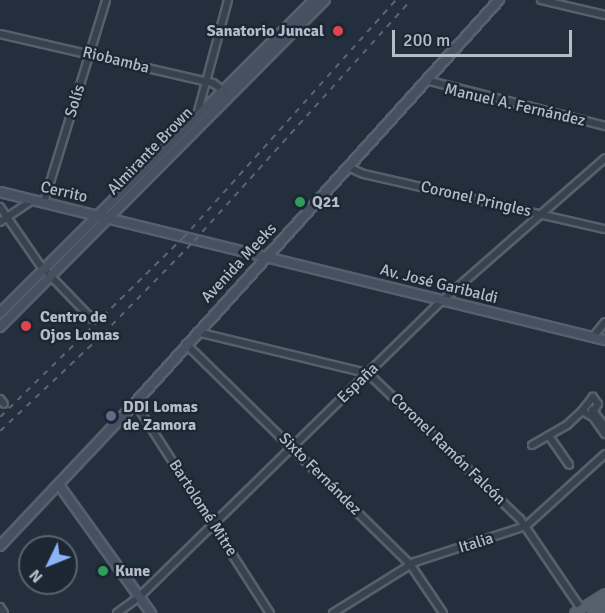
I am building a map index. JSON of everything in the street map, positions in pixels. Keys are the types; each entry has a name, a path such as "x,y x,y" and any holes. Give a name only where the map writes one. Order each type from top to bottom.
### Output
{"main road":[{"name":"Almirante Brown","path":"0,313 47,272 314,0"},
{"name":"Almirante Brown","path":"102,217 197,115 325,0"},
{"name":"Avenida Meeks","path":"0,546 135,403 499,0"},
{"name":"Cerrito","path":"0,192 191,240 266,256"},
{"name":"Av. José Garibaldi","path":"266,256 605,340"},
{"name":"Almirante Brown","path":"0,327 47,272"},
{"path":"59,485 151,613"},
{"path":"583,612 605,594"},
{"path":"583,612 605,604"}],"street":[{"name":"Solís","path":"44,202 106,0"},
{"path":"197,115 204,82 228,0"},
{"path":"541,0 605,15"},
{"name":"Riobamba","path":"0,34 204,82 225,92"},
{"name":"Manuel A. Fernández","path":"426,80 605,126"},
{"name":"España","path":"117,613 140,597 292,445 443,300 605,158"},
{"name":"Coronel Pringles","path":"348,166 605,229"},
{"path":"0,222 33,200"},
{"path":"0,207 47,272 92,319"},
{"path":"593,337 605,322"},
{"path":"197,332 368,374"},
{"name":"Sixto Fernández","path":"186,344 292,445 410,564 443,613"},
{"name":"Coronel Ramón Falcón","path":"368,374 526,526 583,612"},
{"path":"532,445 549,436 596,398 598,404 594,411"},
{"name":"Bartolomé Mitre","path":"135,403 270,613"},
{"path":"584,409 594,411 605,426"},
{"path":"584,409 605,434"},
{"path":"549,436 569,465"},
{"name":"Italia","path":"333,613 410,564 526,526 605,454"},
{"path":"0,607 4,613"}],"railway":[{"path":"0,417 183,238 396,0"},
{"path":"0,431 103,334 194,241 411,0"}],"place":[{"name":"Sanatorio Juncal","path":"338,31"},
{"name":"Q21","path":"300,202"},
{"name":"Centro de Ojos Lomas","path":"26,326"},
{"name":"DDI Lomas de Zamora","path":"111,416"},
{"name":"Kune","path":"103,571"}]}
